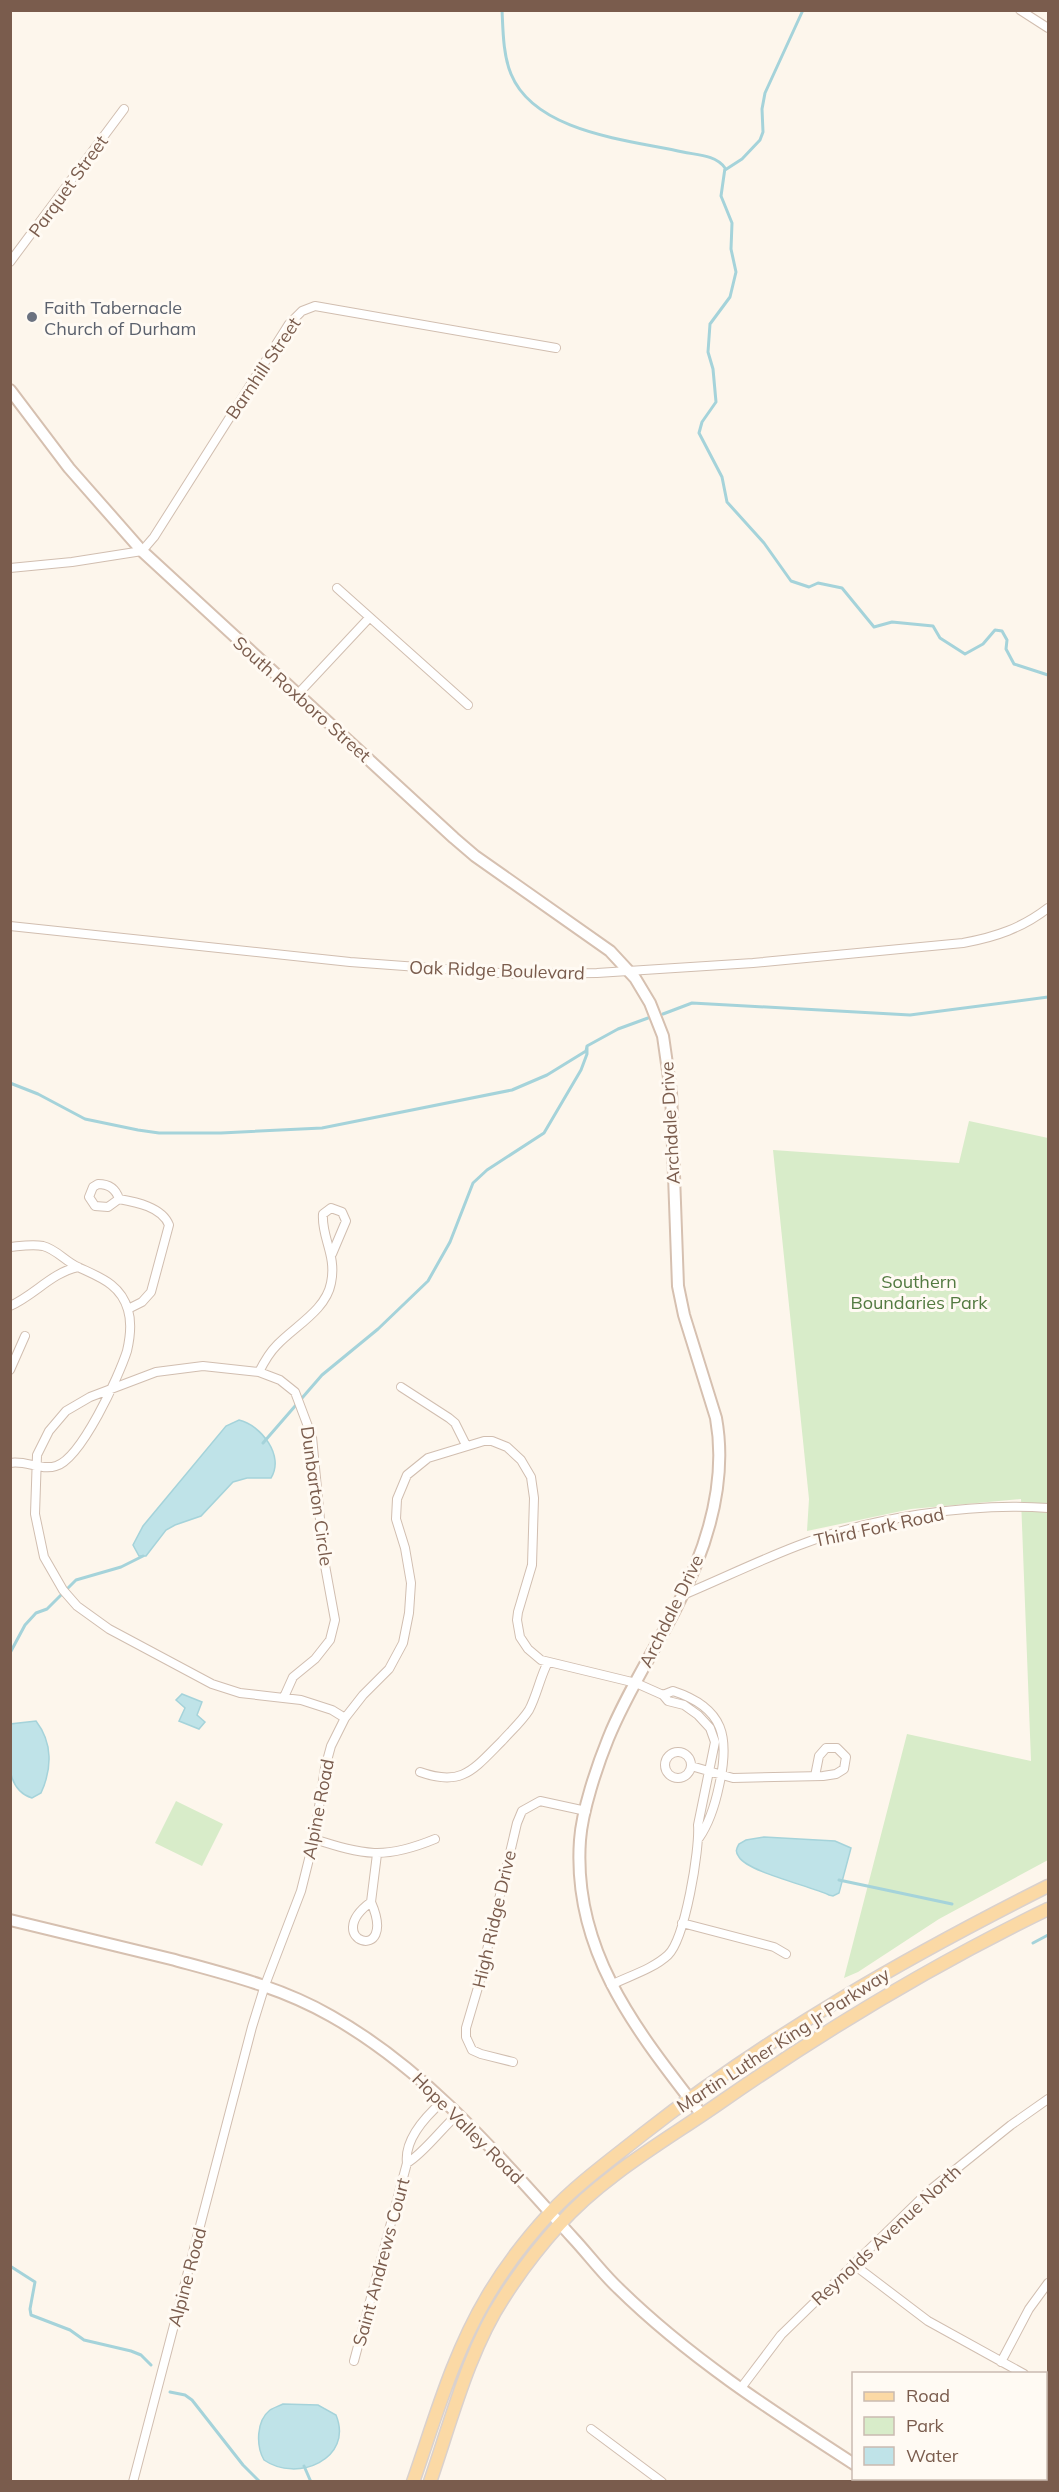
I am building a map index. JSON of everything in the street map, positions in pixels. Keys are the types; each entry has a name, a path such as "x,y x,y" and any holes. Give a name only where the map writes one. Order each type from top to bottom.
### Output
{"main road":[{"name":"Martin Luther King Jr Parkway","path":"413,2481 458,2353 471,2326 504,2272 550,2213 591,2176 689,2098 840,1999 928,1948 1048,1886"},
{"name":"Martin Luther King Jr Parkway","path":"430,2481 476,2352 493,2318 522,2271 560,2223 617,2175 830,2030 901,1988 1048,1909"}],"street":[{"path":"1020,10 1048,28"},
{"name":"Parquet Street","path":"10,262 124,109"},
{"name":"Barnhill Street","path":"142,552 154,537 289,324 308,308 315,306 556,348"},
{"name":"South Roxboro Street","path":"10,390 69,468 142,552 468,850 598,941 629,971"},
{"path":"10,568 142,552"},
{"path":"337,588 468,705"},
{"path":"297,695 369,618"},
{"name":"Oak Ridge Boulevard","path":"10,926 350,962 473,972 553,975 753,963 963,943 994,937 1019,927 1048,908"},
{"name":"Archdale Drive","path":"629,971 654,1013 666,1051 671,1092 678,1287 719,1435 720,1471 711,1522 696,1568 608,1740 580,1837 580,1868 584,1905 594,1947 611,1986 632,2020 702,2115"},
{"path":"119,1199 151,1208 167,1219 169,1225 151,1292 142,1302 128,1309"},
{"path":"259,1372 269,1353 323,1300 331,1282 332,1254 322,1221 323,1214 331,1208 342,1212 346,1221 332,1254"},
{"path":"10,1247 43,1246 78,1267 105,1279 115,1289 128,1309 128,1343 111,1389 79,1447 67,1460 57,1466 10,1462"},
{"path":"10,1306 29,1296 57,1274 78,1267"},
{"path":"10,1370 25,1336"},
{"name":"Dunbarton Circle","path":"284,1697 293,1677 315,1659 330,1640 335,1620 324,1560 313,1447 306,1418 295,1392 289,1386 259,1372 223,1367 174,1369 156,1372 76,1404 58,1419 42,1444 36,1466 35,1514 40,1546 57,1581 76,1605 109,1629 212,1684 240,1693 284,1697 317,1705 345,1718"},
{"path":"401,1387 455,1423 466,1445"},
{"name":"Alpine Road","path":"132,2481 265,1985 301,1891 314,1839 327,1757 345,1718 363,1695 389,1669 399,1652 406,1628 411,1583 405,1548 396,1519 399,1491 407,1475 420,1463 438,1454 466,1445 492,1441 507,1447 521,1460 531,1477 534,1498 532,1565 518,1612 518,1629 528,1649 548,1662 636,1683 663,1695"},
{"name":"Third Fork Road","path":"683,1595 797,1546 864,1526 906,1517 984,1508 1015,1506 1048,1508"},
{"path":"420,1772 447,1779 457,1777 476,1767 522,1720 530,1708 548,1662"},
{"path":"611,1986 670,1954 678,1942 690,1896 699,1838 698,1825 715,1742 710,1728 684,1705 668,1701 663,1695 673,1691 702,1704 713,1714 723,1732 725,1760 722,1775 709,1825 699,1838"},
{"path":"691,1766 734,1778 815,1776 836,1774 844,1769 846,1757 837,1748 826,1748 819,1756 815,1776"},
{"name":"High Ridge Drive","path":"513,2062 472,2050 466,2037 466,2028 479,1984 517,1823 522,1811 540,1801 586,1811"},
{"path":"314,1839 360,1852 377,1854 409,1850 435,1839"},
{"path":"371,1902 361,1910 353,1925 353,1932 361,1942 368,1943 376,1933 376,1918 371,1902 377,1854"},
{"name":"Hope Valley Road","path":"10,1920 265,1985 300,2000 354,2029 408,2068 444,2101 560,2223 616,2286 644,2313 705,2363 852,2463"},
{"path":"682,1923 774,1947 786,1954"},
{"name":"Reynolds Avenue North","path":"741,2388 781,2335 930,2190 1048,2098"},
{"name":"Saint Andrews Court","path":"354,2361 407,2163 406,2152 416,2132 444,2101"},
{"name":"Saint Andrews Court","path":"407,2163 416,2158 426,2144 457,2115"},
{"path":"853,2264 928,2321 1022,2372"},
{"path":"1001,2362 1029,2309 1048,2283"},
{"path":"591,2429 662,2481"}],"green space":[{"name":"Southern Boundaries Park","path":"969,1121 1048,1138 1048,1860 939,1919 858,1972 844,1978 907,1734 1031,1761 1021,1499 911,1509 807,1531 809,1499 773,1150 959,1163"},
{"path":"176,1801 223,1824 202,1866 155,1843"}],"water":[{"path":"239,1420 255,1428 269,1443 275,1460 275,1469 271,1478 247,1478 233,1482 201,1516 166,1530 146,1556 139,1556 133,1545 143,1526 226,1426"},
{"path":"182,1694 202,1702 197,1715 205,1722 199,1729 179,1721 185,1708 176,1700"},
{"path":"36,1721 46,1738 49,1765 41,1793 32,1798 22,1793 12,1777 9,1756 10,1724"},
{"path":"764,1837 835,1841 851,1848 839,1893 829,1895 766,1873 745,1863 737,1854 739,1844 746,1840"},
{"path":"283,2404 318,2405 336,2415 339,2431 337,2444 330,2455 319,2463 292,2469 264,2460 259,2441 262,2420 270,2410"}],"waterway":[{"path":"502,10 508,67 523,94 541,109 586,131 706,156 717,160 725,168 721,196 732,223 731,249 736,272 730,297 710,324 708,352 713,369 716,402 702,422 699,433 722,477 727,502 764,543 791,581 809,587 818,583 842,588 874,627 892,622 933,626 940,638 965,654 983,644 995,630 1002,631 1007,640 1006,649 1014,664 1048,675"},
{"path":"725,170 742,159 760,140 763,132 762,109 765,93 803,10"},
{"path":"663,1014 692,1003 910,1015 1048,997"},
{"path":"10,1083 38,1094 85,1119 138,1130 159,1133 221,1133 322,1128 512,1090 547,1075 586,1051 587,1046 618,1029 648,1018"},
{"path":"263,1443 322,1375 378,1329 428,1281 450,1242 473,1183 487,1170 544,1133 581,1070 587,1054 587,1046"},
{"path":"10,1653 25,1625 36,1613 47,1609 76,1580 121,1567 143,1556"},
{"path":"839,1880 952,1904"},
{"path":"1033,1943 1048,1935"},
{"path":"10,2266 35,2282 31,2315 70,2330 84,2340 141,2355 151,2365"},
{"path":"170,2392 185,2395 192,2400 243,2465 260,2482"},
{"path":"304,2466 311,2482"},
{"path":"346,2482 353,2482"}],"place":[{"name":"Faith Tabernacle Church of Durham","path":"32,317"}]}
